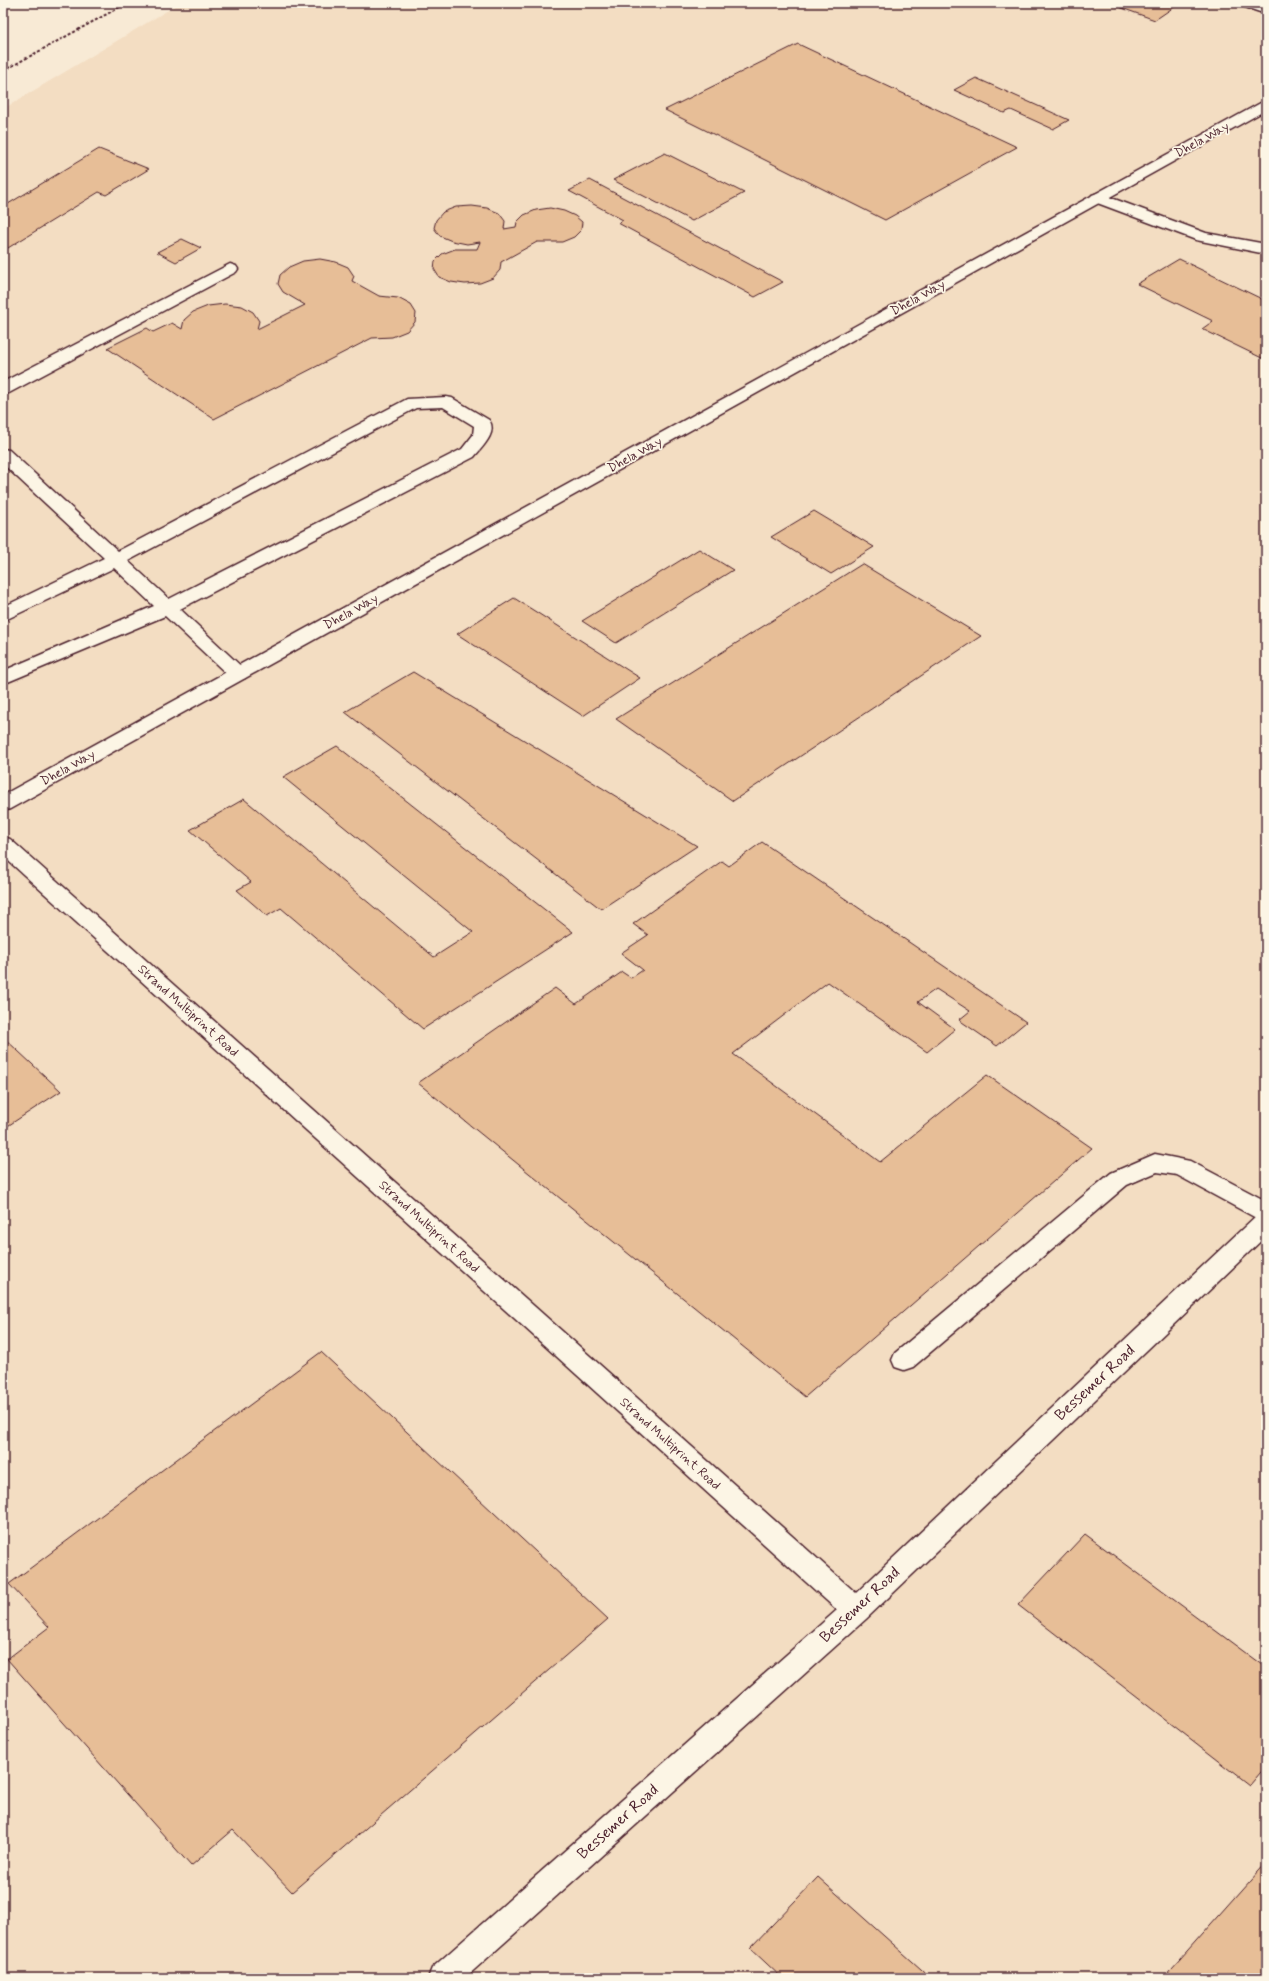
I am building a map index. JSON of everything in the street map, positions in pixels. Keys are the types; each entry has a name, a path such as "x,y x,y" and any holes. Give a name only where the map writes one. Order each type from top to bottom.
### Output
{"street":[{"path":"1247,3 1266,10"},
{"name":"Dhela Way","path":"3,804 1266,104"},
{"path":"1098,198 1202,237 1266,250"},
{"path":"3,389 230,269"},
{"path":"3,615 115,560 413,403 446,402 483,424 482,436 468,453 166,608 3,678"},
{"path":"3,454 238,674"},
{"name":"Strand Multiprint Road","path":"3,844 856,1610"},
{"path":"904,1360 1119,1179 1155,1163 1182,1167 1266,1212"},
{"name":"Bessemer Road","path":"443,1978 856,1610 1266,1221"}],"path":[{"path":"3,71 127,3"}],"shaded area":[{"path":"180,3 1266,3 1266,1978 3,1978 3,109"}],"building":[{"path":"1108,3 1172,3 1177,5 1155,20"},
{"path":"798,44 1017,147 885,220 665,110"},
{"path":"976,78 1069,120 1053,129 1011,110 1004,113 954,90"},
{"path":"99,149 149,169 106,195 99,192 3,251 3,207"},
{"path":"665,153 744,193 692,221 613,180"},
{"path":"590,180 783,282 755,297 618,223 623,220 569,191"},
{"path":"472,206 487,208 499,213 505,221 504,229 516,227 517,222 524,215 536,210 550,208 564,211 575,216 582,222 581,230 574,237 562,242 537,242 501,262 500,270 493,278 480,283 465,284 451,282 439,277 434,269 435,261 442,254 455,249 477,249 480,242 467,244 452,241 440,236 434,228 436,220 443,212 456,207"},
{"path":"182,239 201,248 176,262 157,252"},
{"path":"320,259 336,262 348,267 354,276 352,281 379,296 398,298 411,305 416,313 415,322 407,331 392,337 372,338 214,419 107,348 147,328 153,332 172,323 182,329 184,320 193,312 208,306 225,304 242,306 253,312 259,321 257,329 305,305 283,292 278,284 280,275 289,267 303,261"},
{"path":"1179,259 1266,301 1266,360 1202,329 1213,321 1137,284"},
{"path":"814,511 874,547 831,574 771,537"},
{"path":"699,549 733,570 616,643 582,621"},
{"path":"862,564 981,636 733,801 616,719"},
{"path":"514,598 640,678 583,716 457,634"},
{"path":"413,672 697,846 601,909 345,712"},
{"path":"337,746 573,932 423,1029 281,908 267,916 237,890 251,882 190,830 244,799 434,957 473,932 283,777"},
{"path":"762,842 1026,1022 997,1046 959,1020 970,1011 936,989 918,1002 955,1029 927,1052 828,982 733,1054 880,1162 987,1075 1092,1148 805,1397 418,1083 555,988 576,1004 622,972 631,978 643,970 621,953 648,935 633,924 722,861 729,866"},
{"path":"3,1037 61,1091 3,1129"},
{"path":"321,1352 608,1619 292,1892 233,1830 191,1866 7,1659 49,1627 9,1584"},
{"path":"1085,1534 1266,1668 1266,1766 1250,1785 1018,1605"},
{"path":"1266,1862 1266,1978 1163,1978"},
{"path":"818,1877 931,1978 782,1978 750,1948"}]}
